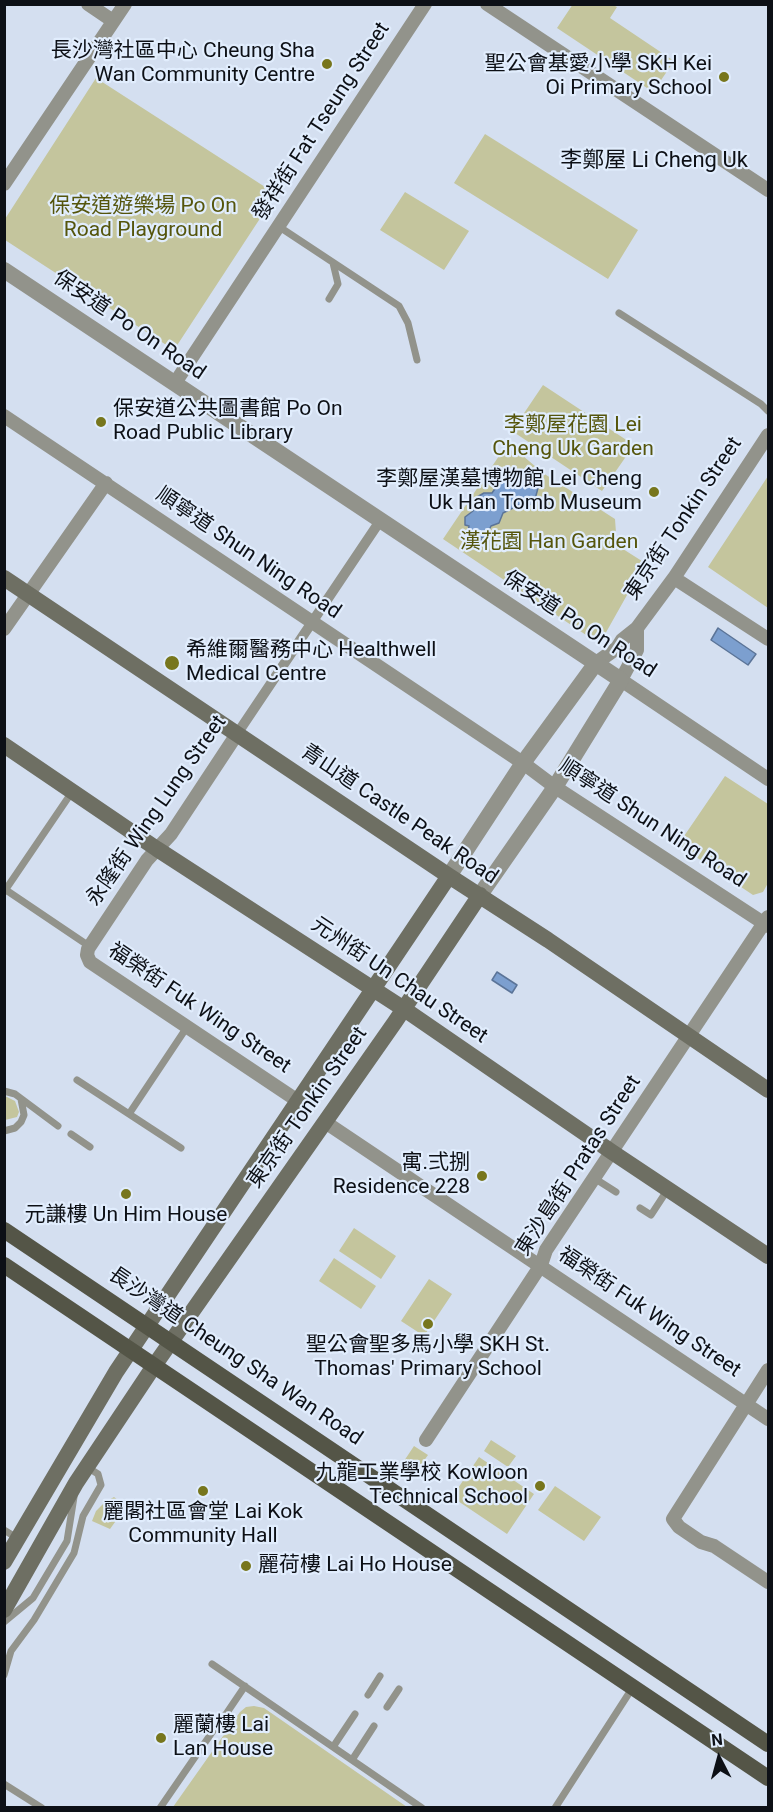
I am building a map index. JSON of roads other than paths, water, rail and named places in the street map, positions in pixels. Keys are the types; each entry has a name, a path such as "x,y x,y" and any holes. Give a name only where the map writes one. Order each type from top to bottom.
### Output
{"main road":[{"name":"青山道 Castle Peak Road","path":"4,578 768,1090"},
{"name":"元州街 Un Chau Street","path":"4,745 157,849 404,1009 768,1256"},
{"name":"東京街 Tonkin Street","path":"4,1562 11,1534 130,1350 449,876"},
{"name":"東京街 Tonkin Street","path":"4,1610 76,1483 154,1366 404,1009 480,895"},
{"name":"長沙灣道 Cheung Sha Wan Road","path":"4,1230 147,1324 768,1744"},
{"path":"4,1265 768,1779"}],"street":[{"path":"88,4 113,21"},
{"path":"4,184 125,4"},
{"name":"發祥街 Fat Tseung Street","path":"176,383 425,4"},
{"path":"487,4 768,190"},
{"name":"保安道 Po On Road","path":"4,270 768,779"},
{"name":"順寧道 Shun Ning Road","path":"4,416 523,763 555,787 767,922"},
{"name":"東京街 Tonkin Street","path":"449,876 523,763 596,663 617,648 622,640 637,628 674,578 768,435"},
{"path":"4,629 105,483"},
{"name":"永隆街 Wing Lung Street","path":"89,946 147,860 171,834 380,521"},
{"path":"674,578 768,639"},
{"name":"東京街 Tonkin Street","path":"480,895 555,787 621,680 637,650 637,628"},
{"name":"東沙島街 Pratas Street","path":"426,1440 541,1265 546,1250 687,1036 767,922"},
{"name":"福榮街 Fuk Wing Street","path":"89,946 87,952 90,962 298,1101"},
{"name":"福榮街 Fuk Wing Street","path":"325,1122 768,1419"},
{"path":"768,1370 673,1519 679,1527 701,1542 714,1546 768,1582"}],"lane":[{"path":"278,226 399,306 408,323 417,360"},
{"path":"328,298 338,284 333,262"},
{"path":"619,313 761,404 768,411"},
{"path":"72,791 5,891 89,946"},
{"path":"129,1114 187,1027"},
{"path":"77,1080 181,1148"},
{"path":"4,1091 21,1099 58,1126"},
{"path":"4,1131 15,1128 21,1122 24,1114 21,1099"},
{"path":"71,1134 90,1147"},
{"path":"594,1178 616,1192"},
{"path":"640,1208 651,1215 668,1190"},
{"path":"4,1675 11,1652 34,1620 74,1553 83,1516 101,1485 98,1474 87,1467"},
{"path":"4,1622 33,1598 67,1540 76,1483"},
{"path":"212,1664 422,1808"},
{"path":"368,1695 380,1676"},
{"path":"224,1717 245,1686"},
{"path":"555,1808 633,1688"},
{"path":"387,1707 399,1689"},
{"path":"333,1747 355,1714"},
{"path":"352,1760 374,1726"},
{"path":"160,1808 215,1728"},
{"path":"4,1784 42,1808"}],"water":[{"path":"525,475 537,484 534,503 526,506 521,504 503,513 499,523 491,526 486,537 480,538 483,543 480,547 467,539 469,526 465,525 465,517 473,511 477,497 484,493 492,493 499,483 506,479"},
{"path":"718,628 756,654 748,665 711,640"},
{"path":"497,972 517,985 512,993 492,980"}],"place":[{"name":"長沙灣社區中心 Cheung Sha Wan Community Centre","path":"327,64"},
{"name":"聖公會基愛小學 SKH Kei Oi Primary School","path":"724,77"},
{"name":"保安道公共圖書館 Po On Road Public Library","path":"101,422"},
{"name":"李鄭屋漢墓博物館 Lei Cheng Uk Han Tomb Museum","path":"654,492"},
{"name":"希維爾醫務中心 Healthwell Medical Centre","path":"172,663"},
{"name":"寓.弍捌 Residence 228","path":"482,1176"},
{"name":"元謙樓 Un Him House","path":"126,1194"},
{"name":"聖公會聖多馬小學 SKH St. Thomas' Primary School","path":"428,1324"},
{"name":"九龍工業學校 Kowloon Technical School","path":"540,1486"},
{"name":"麗閣社區會堂 Lai Kok Community Hall","path":"203,1491"},
{"name":"麗荷樓 Lai Ho House","path":"246,1566"},
{"name":"麗蘭樓 Lai Lan House","path":"161,1738"}],"district":[{"name":"李鄭屋 Li Cheng Uk","path":"654,161"}],"park label":[{"name":"保安道遊樂場 Po On Road Playground","path":"143,219"},
{"name":"李鄭屋花園 Lei Cheng Uk Garden","path":"573,438"},
{"name":"漢花園 Han Garden","path":"549,543"}]}
